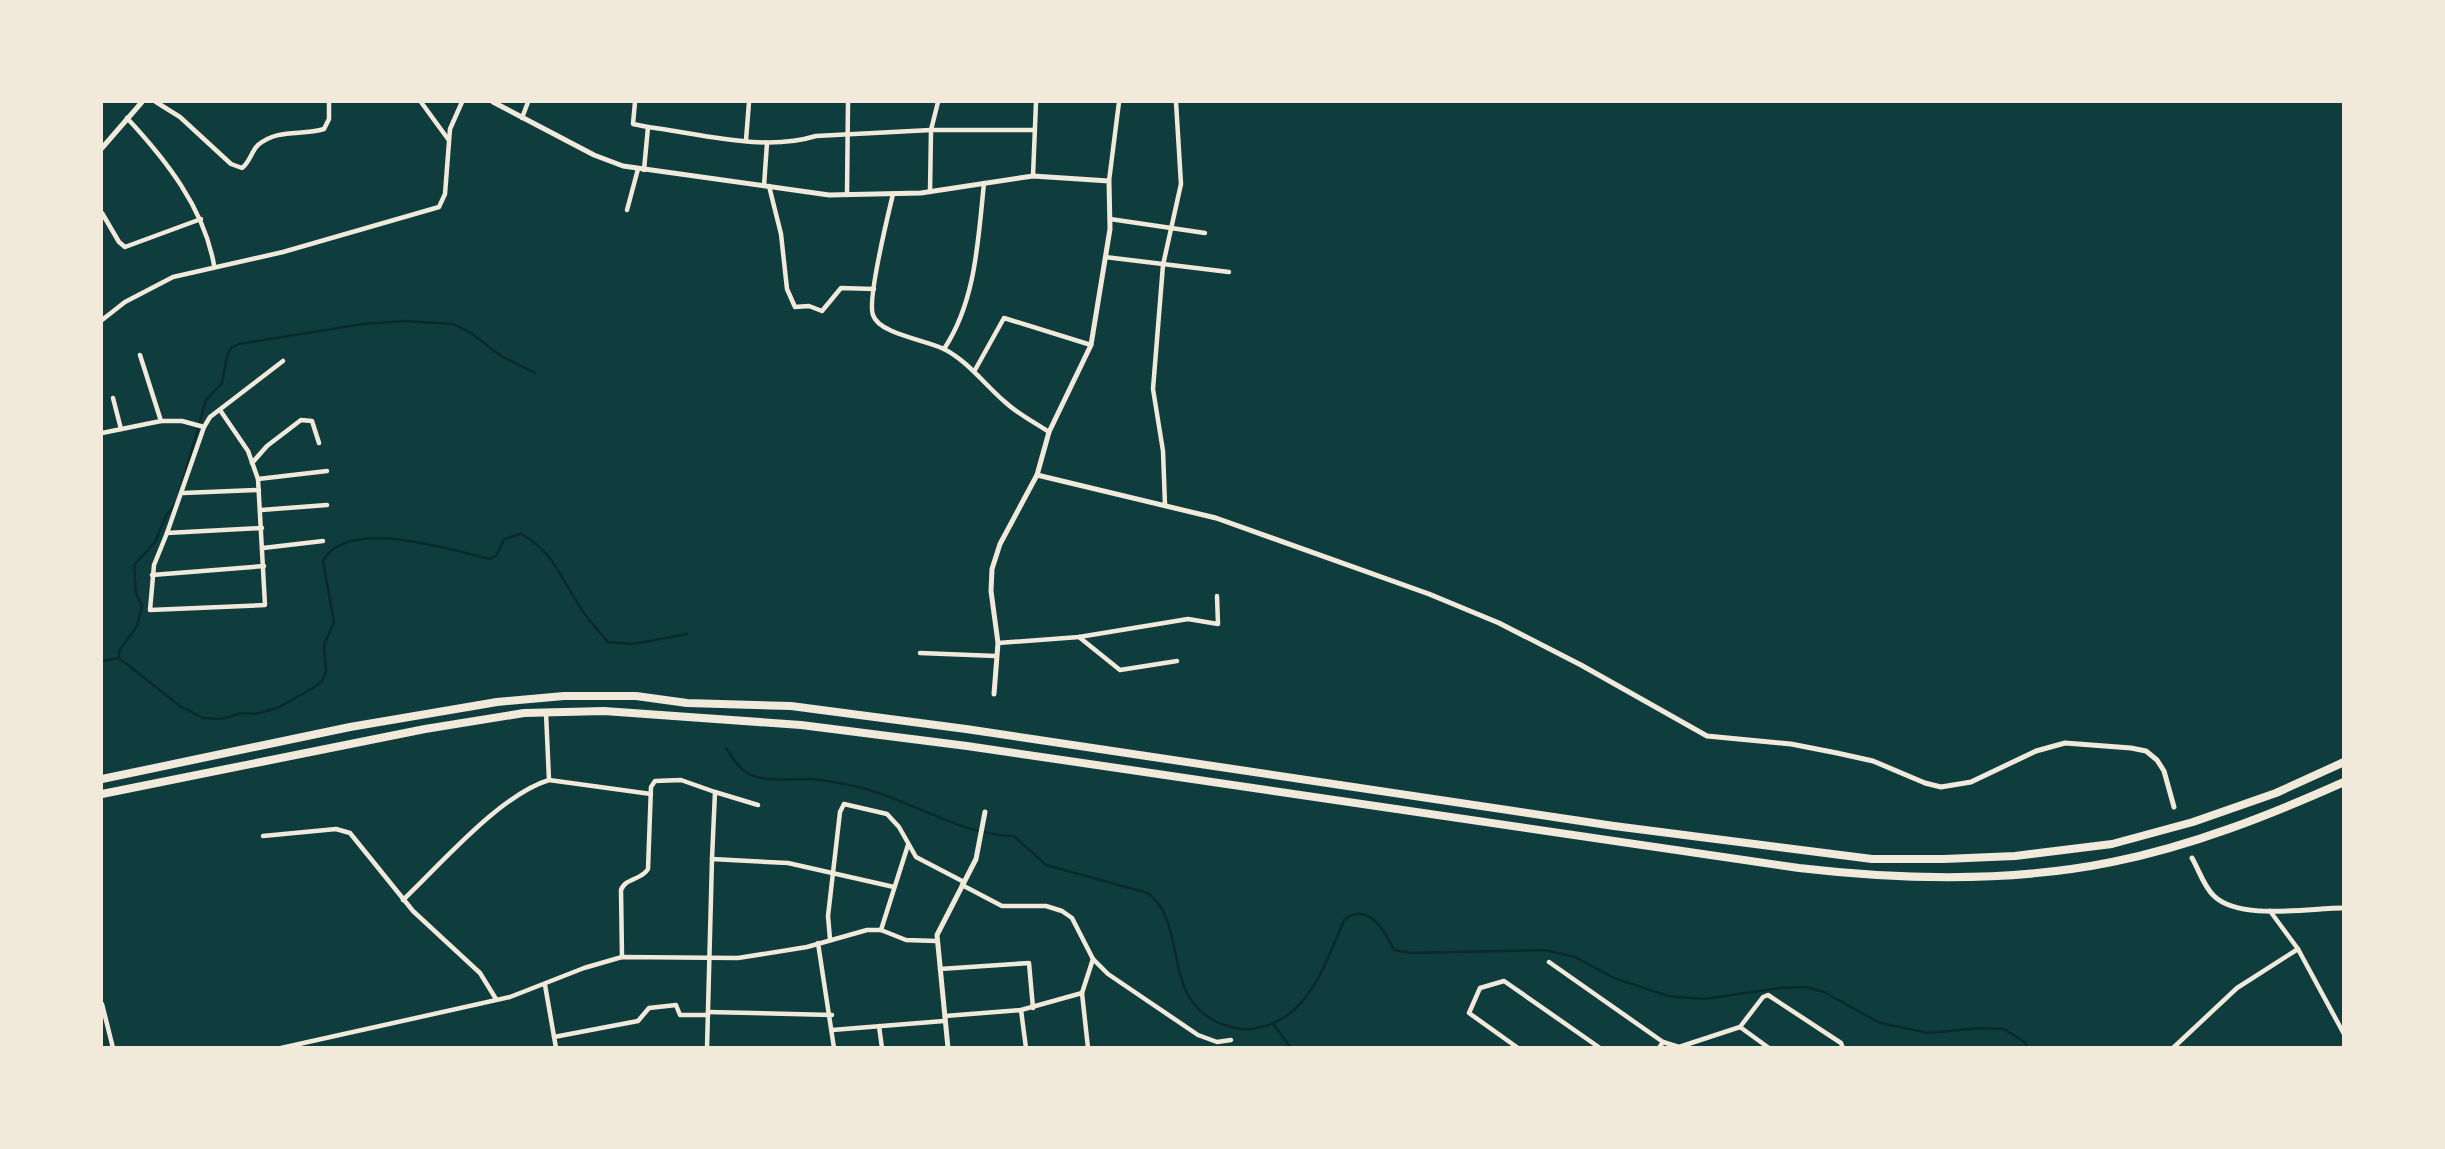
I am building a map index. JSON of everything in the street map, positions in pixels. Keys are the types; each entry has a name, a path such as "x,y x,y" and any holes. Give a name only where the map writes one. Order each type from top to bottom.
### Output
{"highway":[{"path":"102,779 350,727 497,702 564,696 636,696 687,703 791,706 966,729 1614,826 1872,859 1944,859 2015,856 2112,844 2229,809 2343,762"},
{"path":"102,794 425,729 546,712 604,711 815,727 967,746 1864,876 1940,878 2028,873 2112,862 2201,838 2343,782"}],"street":[{"path":"102,149 127,118 134,104 142,102"},
{"path":"156,102 180,117 231,163 242,168 254,149 265,140 279,134 324,129 329,119 329,102"},
{"path":"422,102 448,140"},
{"path":"102,320 164,281 214,265 283,252 439,207 445,194 448,140 453,117 462,102"},
{"path":"493,102 594,155 641,169 766,186 847,195 930,192 1033,176 1109,181"},
{"path":"522,118 528,102"},
{"path":"635,102 632,122 636,126 767,143 931,130 1035,130"},
{"path":"746,140 749,102"},
{"path":"847,195 848,102"},
{"path":"930,192 931,130 938,102"},
{"path":"1033,176 1036,102"},
{"path":"994,694 998,642 991,591 996,554 1037,475 1049,432 1091,345 1111,219 1109,181 1119,102"},
{"path":"1166,505 1163,450 1153,389 1163,265 1181,184 1176,102"},
{"path":"127,118 151,144 201,219 214,265"},
{"path":"627,210 641,169 648,127"},
{"path":"767,143 766,186 781,234 787,289 795,307 809,306 822,311 841,288 874,289"},
{"path":"944,349 958,325 969,290 984,183"},
{"path":"893,194 874,289 871,310 874,320 883,327 944,349 975,370 1016,412 1049,432"},
{"path":"102,213 119,242 125,247 201,219"},
{"path":"1111,219 1205,233"},
{"path":"1105,257 1230,272"},
{"path":"975,370 1004,318 1091,345"},
{"path":"140,355 160,421"},
{"path":"220,410 248,451 258,479 265,604 261,608 151,610 152,575 183,493 201,426 206,421 220,410 283,361"},
{"path":"113,398 121,429"},
{"path":"252,463 267,446 301,420 310,420 314,424 319,443"},
{"path":"102,433 160,421 182,421 201,426"},
{"path":"258,479 327,471"},
{"path":"1037,475 1166,505 1289,543 1499,623 1581,665 1707,736 1814,748 1872,761 1925,783 1941,786 1971,782 2036,751 2064,743 2131,748 2146,751 2157,760 2164,771 2174,807"},
{"path":"183,493 259,490"},
{"path":"261,510 327,505"},
{"path":"167,533 262,528"},
{"path":"263,548 323,541"},
{"path":"152,575 264,566"},
{"path":"998,642 1079,637 1188,619 1218,624 1217,596"},
{"path":"1079,637 1120,670 1177,661"},
{"path":"920,653 996,656"},
{"path":"546,712 549,780"},
{"path":"622,957 621,890 624,884 644,875 648,869 653,782 658,779 699,784 715,792 758,805"},
{"path":"403,900 509,799 531,786 549,780 651,794"},
{"path":"707,1048 715,792"},
{"path":"830,939 828,916 844,804 890,816 919,860 1002,906 1046,906 1062,911 1081,930 1093,959 1108,974 1198,1035 1217,1041 1231,1040"},
{"path":"948,1048 936,941 946,913 963,884 980,844 985,813"},
{"path":"263,836 336,829 347,831 403,900 480,973 496,999"},
{"path":"881,930 908,845"},
{"path":"2192,858 2215,897 2232,906 2270,911 2343,908"},
{"path":"712,859 788,863 894,887"},
{"path":"2270,911 2298,949 2343,1034"},
{"path":"281,1048 496,999 545,985 584,968 622,957 762,956 867,930 881,930 902,939 936,941"},
{"path":"818,943 834,1048"},
{"path":"2173,1048 2236,988 2298,949"},
{"path":"1088,1048 1082,993 1093,959"},
{"path":"1549,962 1661,1045 1679,1047 1741,1027 1763,997 1768,995 1841,1043 1843,1048"},
{"path":"939,969 1029,963 1033,1007"},
{"path":"1518,1048 1468,1013 1480,988 1504,981 1600,1048"},
{"path":"545,985 556,1048"},
{"path":"832,1030 1021,1010 1082,993"},
{"path":"102,1004 113,1048"},
{"path":"554,1038 639,1021 649,1008 676,1005 680,1015 831,1015"},
{"path":"1021,1010 1026,1048"},
{"path":"879,1027 882,1048"},
{"path":"1741,1027 1769,1048"}],"waterway":[{"path":"179,494 206,400 222,383 227,356 231,348 239,344 363,324 404,321 453,324 471,333 501,356 535,373"},
{"path":"119,658 119,651 137,626 142,605 136,594 134,565 155,542 166,516 176,503"},
{"path":"102,661 119,658 180,706 203,718 221,719 277,708 315,687 323,680 326,671 324,645 334,622 323,561 335,548 354,540 376,538 426,544 490,559 497,555 504,539 521,534 548,556 584,613 608,642 633,644 687,634"},
{"path":"726,748 740,767 760,778 822,780 862,788 956,824 1014,836 1046,865 1148,893 1160,907 1168,923 1181,979 1189,996 1201,1011 1219,1023 1234,1028 1250,1029 1287,1016 1312,989 1345,919 1362,914 1369,916 1381,927 1394,950 1411,953 1545,950 1575,957 1614,978 1668,996 1704,999 1806,987 1824,992 1880,1023 1929,1033 1979,1028 2004,1029 2026,1043 2027,1048"},
{"path":"1274,1025 1291,1048"}]}
